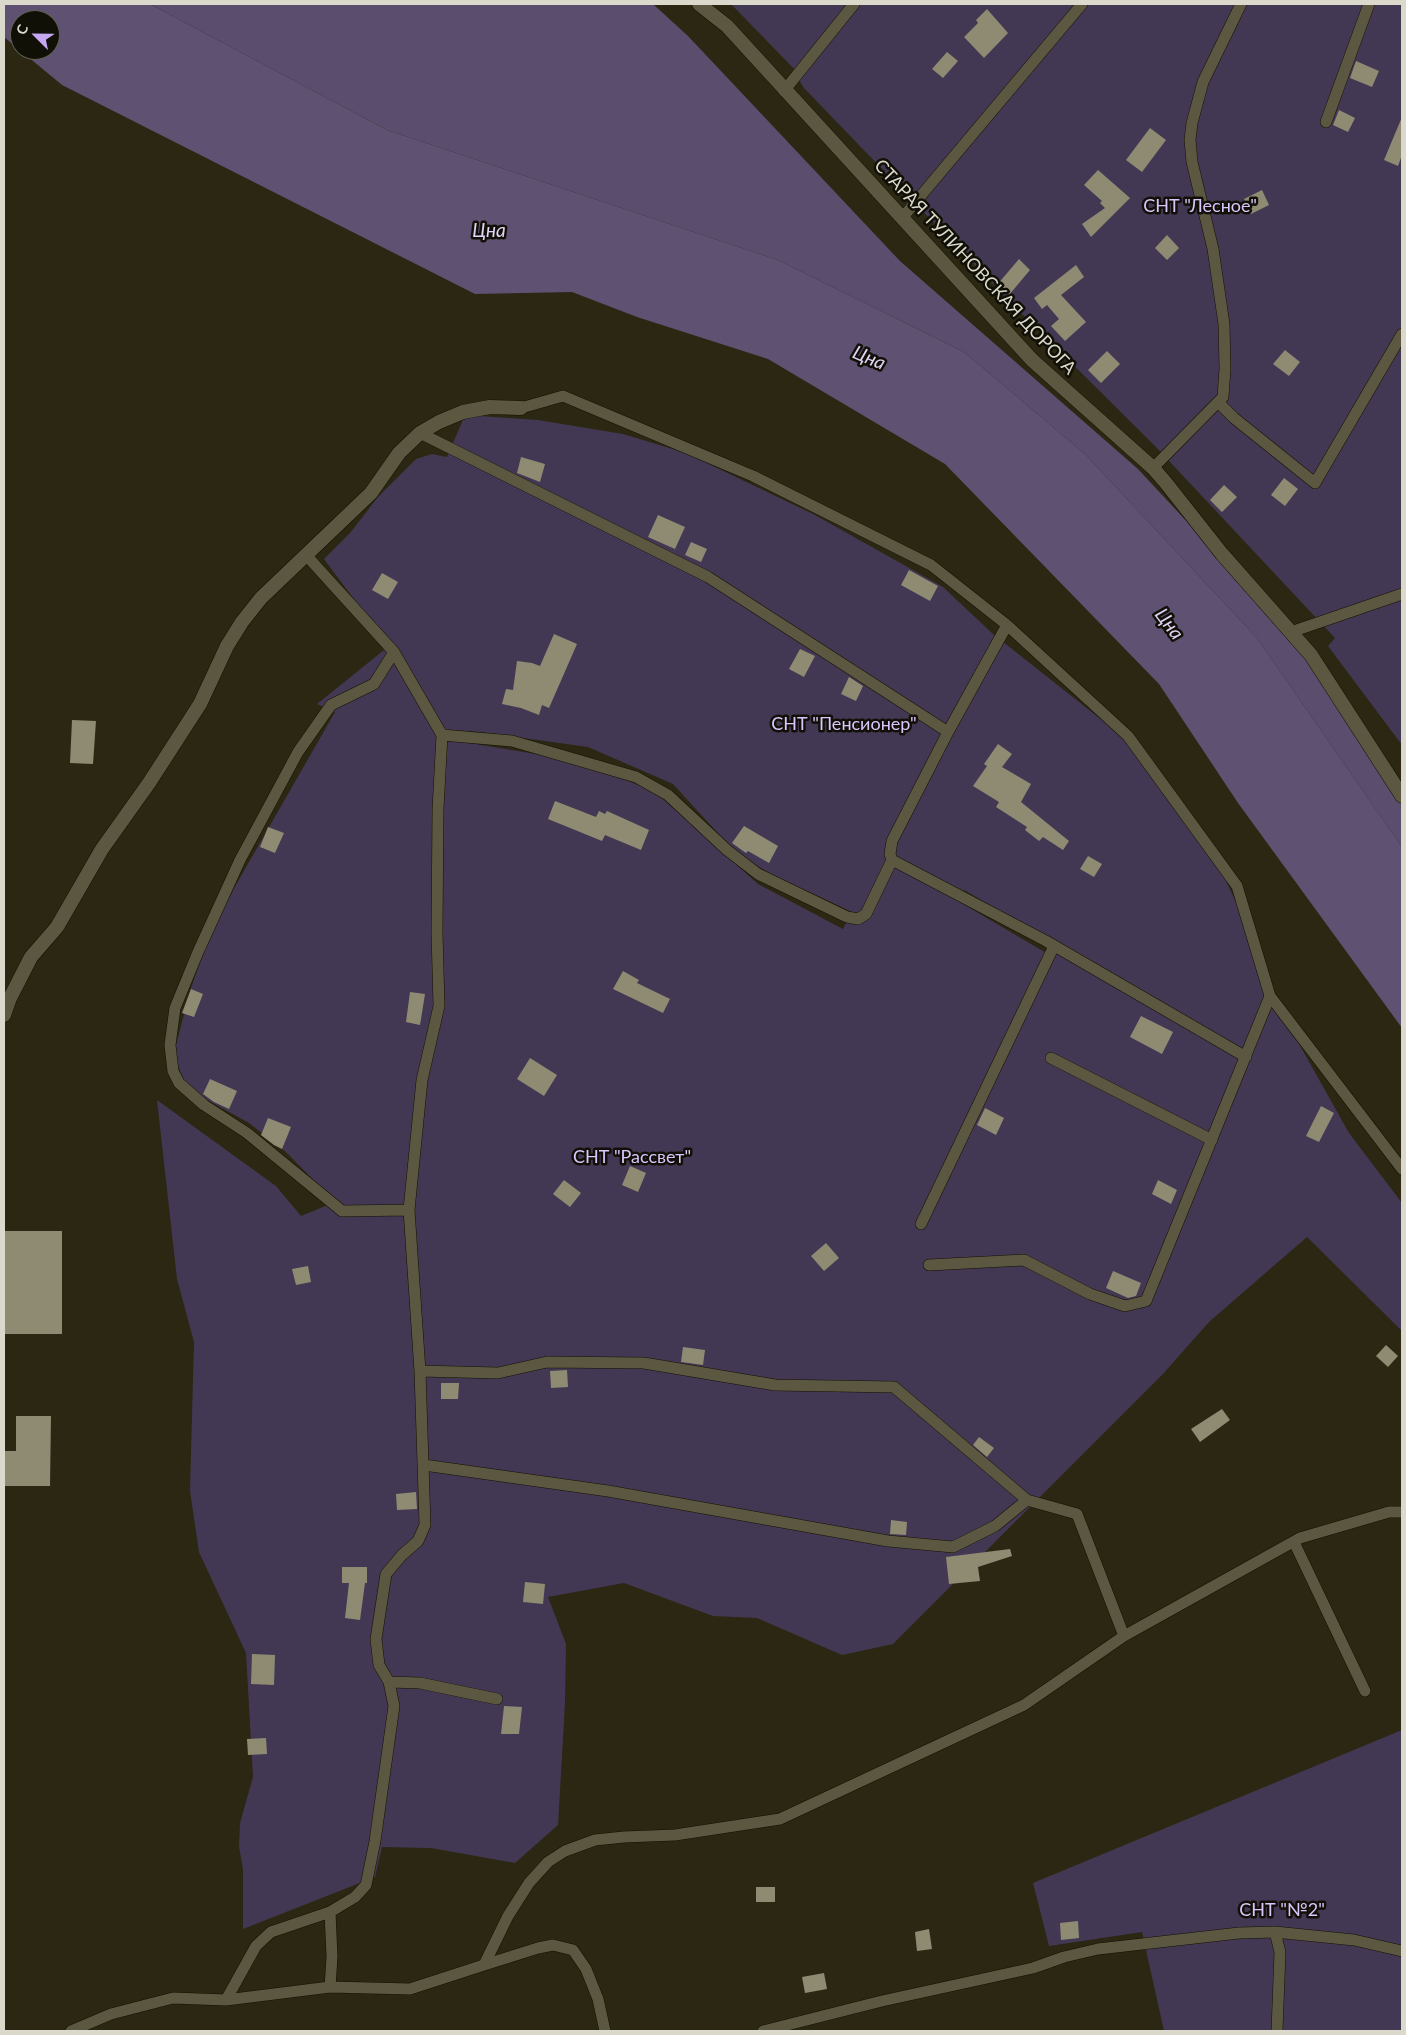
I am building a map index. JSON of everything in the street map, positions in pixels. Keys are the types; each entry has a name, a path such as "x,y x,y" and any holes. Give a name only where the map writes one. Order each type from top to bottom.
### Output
{"street":[{"name":"СТАРАЯ ТУЛИНОВСКАЯ ДОРОГА","path":"699,4 727,26 1032,360 1153,468 1222,554 1312,655 1402,796"},
{"path":"4,1015 10,998 31,957 57,927 102,849 200,704 212,676 242,622 272,586 371,493 399,453 420,433 463,412 490,407 521,408"}],"lane":[{"path":"784,90 854,4"},
{"path":"903,217 1082,4"},
{"path":"1153,468 1222,397 1226,369 1224,324 1214,249 1192,162 1190,140 1192,123 1203,82 1241,4"},
{"path":"1326,122 1369,4"},
{"path":"1218,402 1234,418 1314,483 1402,334"},
{"path":"521,408 563,396 753,476 931,565 1007,624 1128,736 1237,886 1270,996 1402,1169"},
{"path":"420,433 708,577 948,732"},
{"path":"226,2000 256,1946 271,1932 330,1912 355,1897 366,1885 375,1841 394,1706 390,1682 378,1665 376,1639 381,1601 386,1574 402,1555 418,1541 425,1525 420,1371 409,1210 422,1080 439,1006 437,932 438,828 442,735 394,652 306,556"},
{"path":"1291,632 1402,594"},
{"path":"1007,624 948,732 892,841 890,854 892,860 1054,946 1246,1057"},
{"path":"394,652 374,684 331,705 298,752 240,860 198,952 175,1008 170,1045 173,1071 179,1083 204,1104 247,1132 342,1211 409,1210"},
{"path":"442,735 512,741 636,777 668,795 727,850 758,874 847,917 858,918 866,914 892,860"},
{"path":"921,1224 1054,946"},
{"path":"929,1265 1024,1260 1090,1294 1125,1306 1146,1301 1270,996"},
{"path":"1051,1058 1212,1140"},
{"path":"420,1371 498,1373 547,1362 644,1362 775,1385 894,1386 1027,1500 1077,1514 1124,1636"},
{"path":"424,1465 608,1491 888,1541 953,1547 995,1526 1027,1500"},
{"path":"484,1965 508,1916 529,1883 548,1862 565,1851 595,1840 675,1835 780,1819 1024,1705 1124,1636 1294,1542 1389,1512 1402,1512"},
{"path":"1294,1542 1365,1691"},
{"path":"390,1682 420,1683 497,1698"},
{"path":"330,1912 332,1957 330,1987"},
{"path":"763,2031 882,2001 1033,1968 1064,1957 1098,1949 1239,1933 1275,1932 1354,1940 1402,1951"},
{"path":"1275,1932 1280,1952 1278,2031"},
{"path":"71,2031 111,2014 173,1998 226,2000 330,1987 410,1989 538,1948 553,1945 573,1950 586,1969 595,1992 604,2031"}],"green space":[{"name":"СНТ \"Лесное\"","path":"731,4 1402,4 1402,745 1328,646 1335,638 1155,446 1018,310 803,87 799,80 801,76"},
{"name":"СНТ \"Рассвет\"","path":"465,415 538,420 623,434 686,453 815,515 943,587 993,634 1141,751 1219,866 1270,975 1265,986 1349,1133 1402,1203 1402,1331 1307,1237 1209,1322 1162,1375 893,1644 842,1655 757,1618 713,1616 624,1583 548,1597 566,1644 565,1703 558,1825 515,1863 431,1848 382,1847 375,1877 243,1929 243,1869 239,1847 240,1823 253,1777 246,1653 199,1552 190,1491 194,1342 177,1279 157,1100 276,1186 301,1216 335,1202 286,1152 249,1123 202,1097 184,1081 177,1063 176,1045 191,988 209,937 237,883 335,712 317,704 389,646 324,559 350,533 378,497 416,459 432,454 447,457","holes":["451,730 480,732 588,747 673,784 737,854 771,874 852,912 843,929 758,884 654,791 586,765 554,757 457,741","964,890 1059,946 1053,957 958,901"]},
{"name":"СНТ \"№2\"","path":"1402,1730 1402,2031 1164,2031 1142,1932 1049,1946 1033,1883"}],"shaded area":[{"path":"150,4 653,4 688,36 900,261 1138,469 1273,614 1402,791 1402,847 1257,638 1085,454 964,352 778,260 387,130"}],"water":[{"name":"Цна","path":"4,4 150,4 387,130 778,260 964,352 1085,454 1257,638 1402,847 1402,1028 1238,803 1159,684 945,464 768,359 637,317 572,292 475,294 62,85 32,60 60,60 60,10 10,10 10,42 4,37"}],"building":[{"path":"987,9 1008,33 984,58 964,37 978,23 976,20"},
{"path":"947,52 958,61 943,78 932,69"},
{"path":"1356,61 1379,71 1372,87 1350,78"},
{"path":"1339,110 1355,118 1348,132 1333,125"},
{"path":"1402,117 1402,155 1398,166 1384,160"},
{"path":"1150,128 1166,140 1142,172 1126,160"},
{"path":"1098,170 1130,198 1091,237 1082,224 1105,208 1100,203 1102,201 1084,185"},
{"path":"1262,190 1269,205 1251,214 1244,199"},
{"path":"1167,235 1179,248 1167,260 1155,248"},
{"path":"1019,259 1030,270 1009,295 997,285"},
{"path":"1076,265 1084,277 1061,295 1086,322 1065,341 1051,326 1059,319 1047,305 1042,309 1034,298"},
{"path":"1285,350 1300,362 1289,376 1273,364"},
{"path":"1107,351 1120,364 1101,383 1088,370"},
{"path":"521,457 545,464 540,482 517,473"},
{"path":"1284,478 1298,489 1285,506 1271,495"},
{"path":"1224,485 1237,497 1222,512 1210,500"},
{"path":"658,515 685,527 675,549 648,537"},
{"path":"691,542 707,549 701,562 685,555"},
{"path":"909,570 938,586 930,601 901,585"},
{"path":"382,573 398,582 388,599 372,590"},
{"path":"554,634 577,644 549,708 542,705 539,715 521,708 502,704 506,689 513,690 517,661 540,666"},
{"path":"800,649 815,656 804,677 789,669"},
{"path":"849,677 863,686 856,701 841,694"},
{"path":"72,720 96,721 93,764 70,763"},
{"path":"998,744 1012,754 1002,767 1031,784 1021,802 1069,841 1063,850 1043,837 1039,841 1025,830 1027,827 996,807 999,802 973,786 987,766 984,764"},
{"path":"555,801 596,817 599,811 605,814 607,811 649,830 641,850 605,835 602,841 548,819"},
{"path":"744,826 778,846 769,863 748,851 746,853 732,843"},
{"path":"268,827 284,833 275,853 260,847"},
{"path":"1088,856 1102,864 1094,877 1080,869"},
{"path":"623,971 639,980 637,983 670,999 663,1013 613,989"},
{"path":"191,989 203,994 194,1017 182,1013"},
{"path":"410,992 425,994 420,1025 406,1022"},
{"path":"1141,1016 1173,1032 1162,1054 1130,1037"},
{"path":"530,1058 557,1075 544,1096 517,1079"},
{"path":"210,1079 237,1091 229,1109 203,1094"},
{"path":"1321,1106 1334,1113 1319,1142 1306,1136"},
{"path":"985,1108 1004,1118 996,1135 977,1125"},
{"path":"268,1118 291,1127 282,1149 261,1135"},
{"path":"630,1166 646,1173 638,1192 622,1185"},
{"path":"564,1180 581,1193 570,1207 553,1194"},
{"path":"1158,1180 1177,1190 1171,1204 1152,1194"},
{"path":"5,1231 62,1231 62,1334 5,1334"},
{"path":"826,1243 839,1258 824,1271 811,1256"},
{"path":"308,1266 311,1282 296,1285 292,1269"},
{"path":"1113,1271 1141,1283 1136,1296 1128,1298 1106,1288"},
{"path":"1386,1345 1398,1356 1388,1367 1376,1356"},
{"path":"683,1347 705,1350 703,1365 681,1362"},
{"path":"567,1370 568,1387 551,1388 550,1371"},
{"path":"441,1383 459,1383 458,1399 441,1399"},
{"path":"1222,1409 1230,1420 1200,1442 1191,1429"},
{"path":"16,1416 51,1416 50,1486 4,1486 4,1451 16,1451"},
{"path":"979,1437 994,1448 987,1457 973,1445"},
{"path":"416,1492 417,1509 397,1510 396,1494"},
{"path":"891,1520 907,1522 906,1535 890,1534"},
{"path":"1010,1549 1012,1556 978,1567 980,1581 949,1584 946,1557"},
{"path":"342,1567 367,1567 367,1583 365,1583 360,1620 345,1618 349,1583 342,1583"},
{"path":"525,1582 545,1584 543,1604 523,1602"},
{"path":"252,1654 275,1655 274,1685 251,1684"},
{"path":"504,1706 522,1707 519,1734 501,1734"},
{"path":"266,1738 267,1754 248,1755 247,1739"},
{"path":"756,1887 775,1887 775,1902 756,1902"},
{"path":"1078,1921 1079,1938 1061,1940 1060,1923"},
{"path":"929,1929 932,1949 917,1951 915,1932"},
{"path":"824,1973 827,1989 805,1993 802,1977"}],"park label":[{"name":"СНТ \"Пенсионер\"","path":"844,724"}]}
